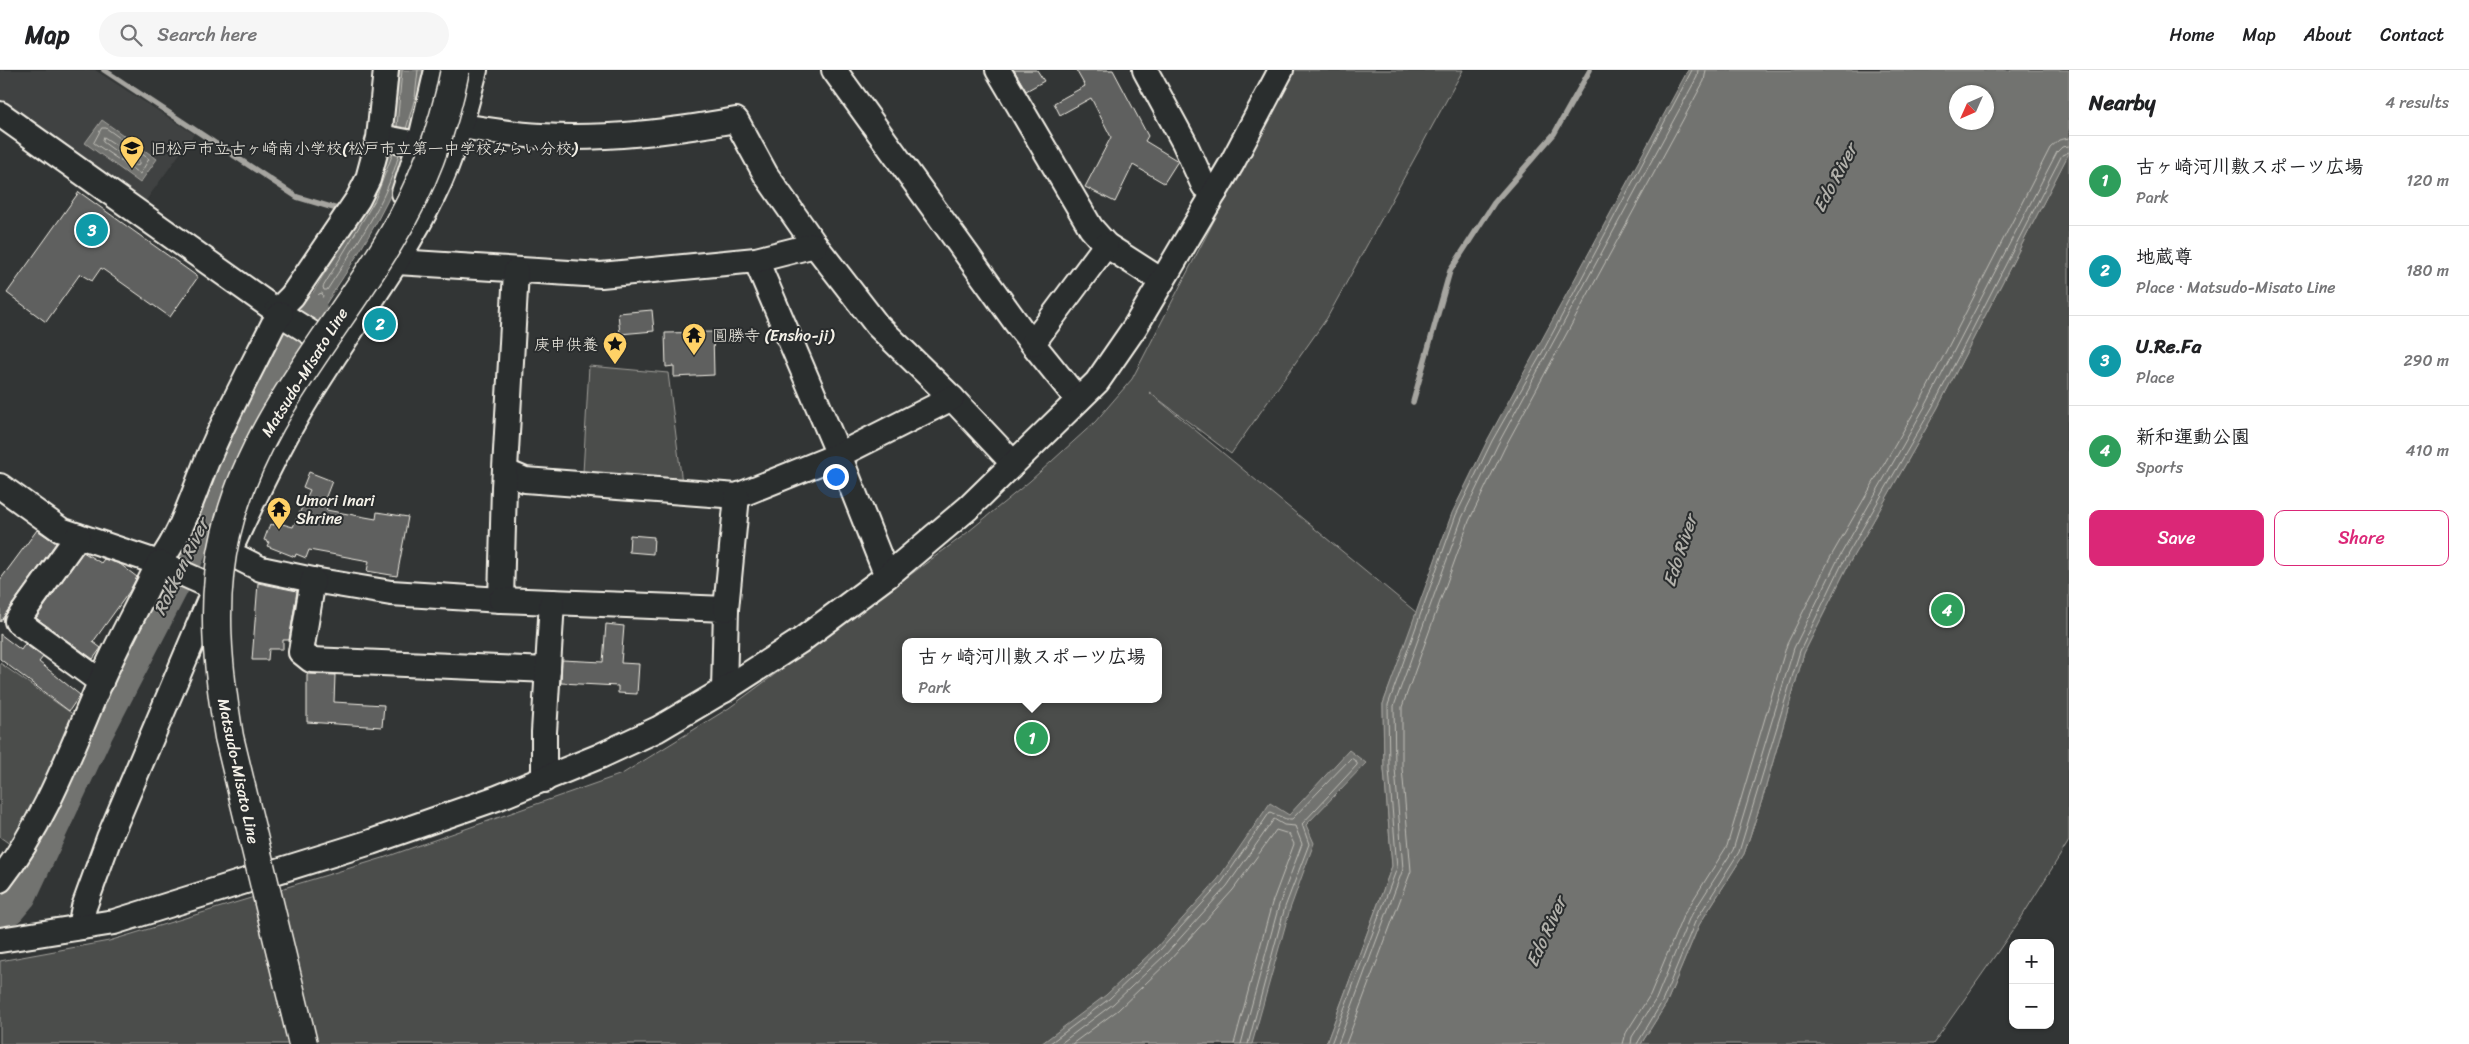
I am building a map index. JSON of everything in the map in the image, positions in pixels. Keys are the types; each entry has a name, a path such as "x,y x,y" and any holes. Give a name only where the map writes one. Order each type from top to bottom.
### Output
{"main road":[{"name":"Matsudo-Misato Line","path":"303,1044 229,737 222,692 218,646 218,602 224,543 236,503 256,451 277,410 390,241 427,171 448,103 455,70"}],"street":[{"path":"0,880 7,856 26,845 101,682 179,529 230,409 279,313 348,212 368,178 380,137 386,70"},
{"path":"400,255 399,213 420,143 437,70"},
{"path":"80,927 84,907 109,838 209,585 229,553 295,419 328,344 400,255 434,195 461,126 475,70"},
{"path":"834,70 897,160 1033,343 1078,400"},
{"path":"998,70 1091,228 1106,245 1162,281"},
{"path":"1145,70 1184,142 1204,186 1215,192"},
{"path":"0,940 114,922 445,818 544,780 658,729 724,690 800,641 887,576 968,508 1098,382 1116,356 1215,192 1281,70"},
{"path":"461,126 540,136 567,136 640,133 736,120 766,175 815,244 877,325 952,398 1013,463"},
{"path":"4,125 279,313 328,344"},
{"path":"380,137 420,143 451,151"},
{"path":"400,255 516,271 601,275 756,260 815,244"},
{"path":"1033,343 1106,245"},
{"path":"756,260 839,455 887,576"},
{"path":"501,600 516,271"},
{"path":"506,472 524,480 737,496 839,455 952,398"},
{"path":"0,486 61,530 162,563 209,585"},
{"path":"724,690 726,609 737,496"},
{"path":"78,536 17,622 101,682"},
{"path":"229,553 260,569 391,593 501,600 726,609"},
{"path":"313,580 301,652 311,660 548,670"},
{"path":"544,780 544,732 552,602"}],"shaded area":[{"name":"旧松戸市立古ヶ崎南小学校(松戸市立第一中学校みらい分校)","path":"0,70 95,70 194,134 144,203 0,100"},
{"path":"1292,70 1463,70 1327,318 1231,454 1149,392 1417,613 1383,704 1384,769 1392,866 1326,1044 0,1044 0,961 109,941 383,858 622,774 729,708 963,536 1030,481 1095,422 1132,379"},
{"path":"2069,153 2069,841 2018,923 1933,1044 1641,1044 1666,1004 1699,925 1744,854 1762,800 1804,653 1847,567 1937,409"},
{"path":"589,366 668,373 682,483 583,473"},
{"path":"0,663 74,715 14,847 0,837"}],"water":[{"path":"397,70 423,70 415,121 400,171 377,221 296,351 283,342 371,197 388,151 396,94"},
{"name":"Edo River","path":"1688,70 2069,70 2069,153 1937,409 1847,567 1804,653 1762,800 1744,854 1699,925 1666,1004 1641,1044 1326,1044 1392,866 1384,769 1383,704 1452,513 1488,439"},
{"path":"102,120 157,159 140,183 85,143"},
{"path":"1349,750 1366,763 1306,825 1314,843 1290,909 1252,1044 1041,1044 1106,995 1157,947 1218,879 1270,803 1289,815"}],"building":[{"path":"1014,70 1037,70 1044,81 1026,91"},
{"path":"1076,70 1113,70 1148,136 1145,141 1178,161 1164,183 1133,165 1115,202 1085,187 1111,137 1091,98 1060,115 1054,103 1085,86"},
{"path":"79,192 198,277 170,317 101,268 92,281 80,274 46,322 7,293"},
{"path":"652,310 654,331 620,334 618,313"},
{"path":"713,332 714,375 674,377 674,366 666,367 665,333"},
{"path":"309,472 332,481 325,499 330,501 326,510 376,519 377,512 408,517 397,576 367,571 369,561 309,550 306,558 296,554 295,557 267,546 269,542 264,540 270,524 274,525 275,522 293,527 310,490 303,487"},
{"path":"37,530 56,543 0,622 0,580"},
{"path":"630,535 654,537 653,554 629,552"},
{"path":"83,552 101,563 104,559 120,564 137,577 129,592 93,642 101,648 93,659 36,618"},
{"path":"258,583 297,591 289,640 283,640 283,649 269,649 268,660 252,660"},
{"path":"606,624 624,626 621,663 639,664 637,694 618,693 618,686 561,683 562,660 603,662"},
{"path":"0,634 21,650 25,644 43,657 39,662 80,695 69,711 0,659"},
{"path":"307,674 335,675 334,702 384,705 382,727 307,722"}],"waterway":[{"path":"104,70 297,197 344,211"},
{"path":"1413,402 1450,271 1494,203 1554,134 1590,70"},
{"name":"Rokken River","path":"0,913 9,909 21,895 95,737 184,565 247,426 297,330 311,309"}],"place":[{"name":"旧松戸市立古ヶ崎南小学校(松戸市立第一中学校みらい分校)","path":"132,169"},
{"name":"U.Re.Fa","path":"92,230"},
{"name":"地蔵尊","path":"380,324"},
{"name":"圓勝寺 (Ensho-ji)","path":"694,356"},
{"name":"庚申供養","path":"615,365"},
{"name":"Umori Inari Shrine","path":"279,530"},
{"name":"新和運動公園","path":"1947,610"},
{"name":"古ヶ崎河川敷スポーツ広場","path":"1032,738"}]}
